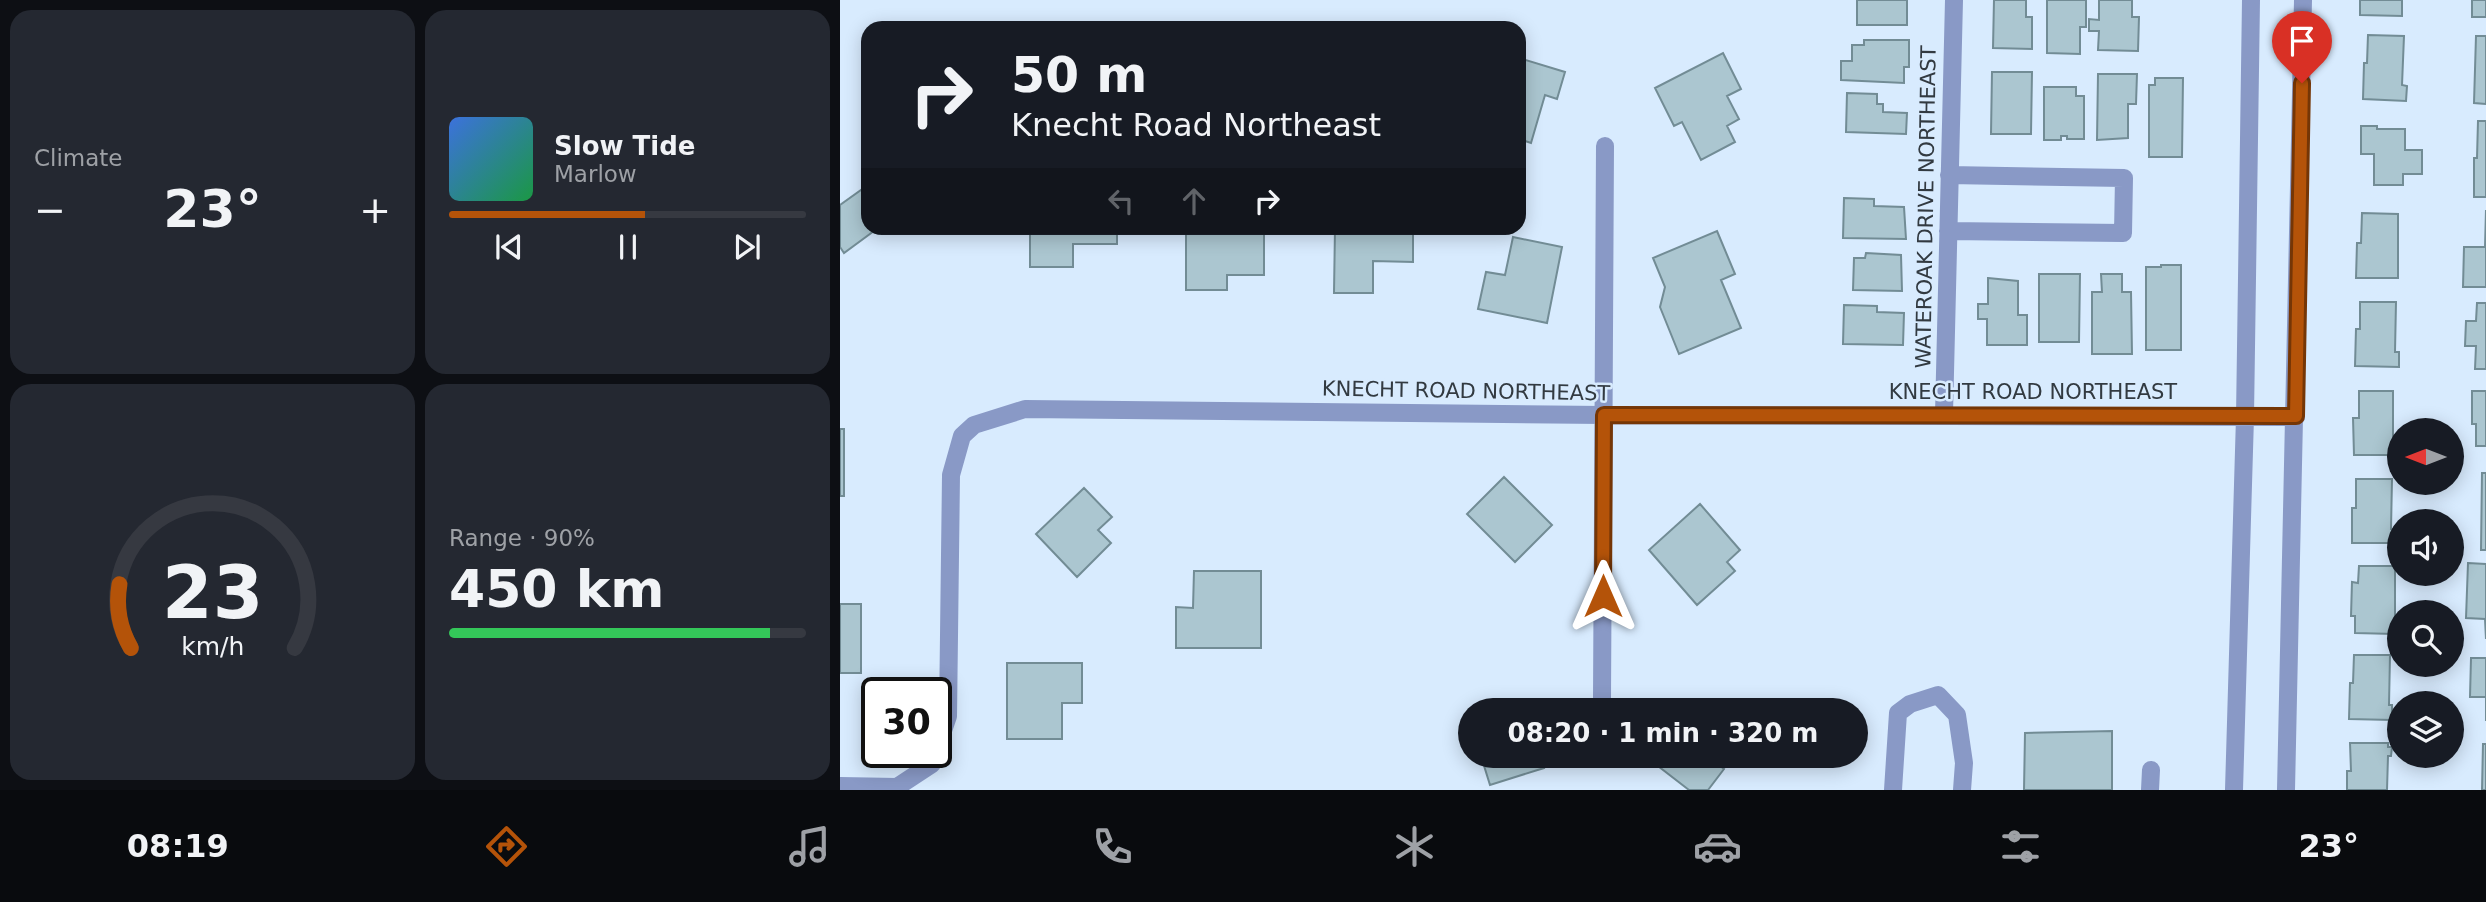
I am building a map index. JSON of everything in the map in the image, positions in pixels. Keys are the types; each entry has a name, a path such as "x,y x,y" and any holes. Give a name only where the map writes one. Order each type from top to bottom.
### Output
{"street":[{"name":"WATEROAK DRIVE NORTHEAST","path":"1944,414 1954,0"},
{"path":"2234,790 2245,416 2251,0"},
{"path":"2286,790 2303,0"},
{"path":"1602,698 1605,146"},
{"path":"1948,231 2123,233 2124,178 1949,176"},
{"name":"KNECHT ROAD NORTHEAST","path":"948,677 951,475 962,436 974,425 1025,409 1604,415 2296,416"},
{"path":"1893,790 1898,713 1910,704 1938,695 1957,715 1964,763 1962,790"},
{"name":"KNECHT ROAD NORTHEAST","path":"840,786 897,787 926,768"},
{"path":"2150,790 2151,770"}],"building":[{"path":"1857,0 1907,0 1907,25 1857,25"},
{"path":"1994,0 2026,0 2026,17 2032,17 2032,49 1993,48"},
{"path":"2047,0 2086,0 2086,27 2080,27 2080,54 2047,53"},
{"path":"2099,0 2132,0 2132,17 2139,17 2138,51 2098,50 2099,31 2089,31 2089,19 2099,20"},
{"path":"2360,0 2402,0 2402,16 2360,15"},
{"path":"2472,0 2486,0 2486,17 2472,17"},
{"path":"2368,35 2404,36 2402,85 2407,86 2406,101 2363,99"},
{"path":"2476,36 2486,36 2486,104 2474,103"},
{"path":"1864,40 1909,40 1909,67 1904,67 1904,83 1841,80 1841,61 1852,61 1852,45 1864,45"},
{"path":"1723,53 1741,89 1727,96 1739,119 1727,126 1735,142 1701,160 1682,122 1674,126 1655,88"},
{"path":"1526,60 1565,72 1557,99 1545,95 1531,143 1526,141"},
{"path":"1992,72 2032,72 2031,134 1991,134"},
{"path":"2098,74 2137,74 2136,104 2128,104 2128,138 2097,140"},
{"path":"2155,78 2183,78 2182,157 2149,157 2149,85 2155,85"},
{"path":"2044,87 2076,87 2076,96 2084,96 2084,139 2067,139 2067,136 2061,136 2061,140 2044,140"},
{"path":"1847,93 1877,94 1877,104 1883,104 1883,112 1907,113 1906,134 1846,132"},
{"path":"2478,121 2486,121 2486,197 2474,197"},
{"path":"2361,126 2405,129 2405,150 2422,150 2422,174 2403,174 2403,185 2374,185 2374,154 2361,154"},
{"path":"861,190 861,235 868,235 844,253 840,247 840,205"},
{"path":"1844,198 1874,199 1874,206 1904,207 1906,239 1843,238"},
{"path":"2486,210 2486,287 2463,287 2464,247 2485,247"},
{"path":"2362,213 2398,214 2398,278 2356,278 2357,243 2361,243"},
{"path":"1717,231 1735,274 1721,280 1741,328 1679,354 1660,307 1665,287 1653,258"},
{"path":"1030,235 1117,235 1117,244 1073,244 1073,267 1030,267"},
{"path":"1186,235 1264,235 1264,275 1227,275 1227,290 1186,290"},
{"path":"1335,235 1413,235 1413,262 1373,261 1373,293 1334,293"},
{"path":"1513,237 1562,247 1547,323 1478,309 1486,272 1505,275"},
{"path":"1866,253 1901,255 1902,291 1853,290 1854,258 1865,258"},
{"path":"2181,265 2181,350 2146,350 2146,267"},
{"path":"2039,274 2080,274 2079,342 2039,342"},
{"path":"2101,274 2122,274 2122,292 2131,292 2132,354 2092,354 2092,292 2102,292"},
{"path":"1988,278 2018,281 2018,315 2027,315 2027,345 1987,345 1987,319 1978,319 1978,304 1988,304"},
{"path":"2360,302 2396,302 2395,352 2399,352 2399,367 2355,366 2356,329 2360,329"},
{"path":"2477,303 2486,303 2486,369 2475,369 2476,346 2465,346 2466,321 2476,321"},
{"path":"1844,305 1877,306 1877,312 1904,313 1903,345 1843,344"},
{"path":"2359,391 2393,391 2393,418 2387,418 2387,455 2354,455 2353,418 2359,418"},
{"path":"2472,391 2486,391 2486,446 2476,446 2476,424 2472,424"},
{"path":"840,429 844,429 844,496 840,496"},
{"path":"2482,473 2486,473 2486,550 2481,550"},
{"path":"1504,477 1552,525 1515,562 1467,514"},
{"path":"2356,479 2387,479 2387,495 2392,495 2391,509 2387,509 2387,543 2352,543 2352,508 2356,508"},
{"path":"1084,488 1112,517 1098,530 1111,543 1077,577 1036,534"},
{"path":"1700,504 1740,550 1727,562 1735,571 1697,605 1649,550"},
{"path":"2468,563 2486,564 2486,639 2485,619 2466,618"},
{"path":"2359,566 2387,566 2387,586 2395,586 2395,600 2387,600 2387,634 2355,633 2355,616 2351,616 2352,582 2358,583"},
{"path":"1194,571 1261,571 1261,648 1176,648 1176,607 1193,608"},
{"path":"840,604 861,604 861,673 840,673"},
{"path":"2354,655 2387,655 2387,677 2390,677 2387,720 2349,719 2350,683 2353,683"},
{"path":"2471,658 2486,658 2486,697 2470,697"},
{"path":"1007,663 1082,663 1082,703 1062,703 1062,739 1007,739"},
{"path":"2112,731 2112,790 2024,790 2025,733"},
{"path":"2350,743 2387,743 2387,790 2347,790 2347,771 2351,771"},
{"path":"2483,744 2486,744 2486,790 2482,790"},
{"path":"1485,768 1544,768 1490,785"},
{"path":"1661,768 1724,769 1708,790 1689,790"}],"route":[{"path":"1603,596 1604,415 2296,416 2302,83"}]}
